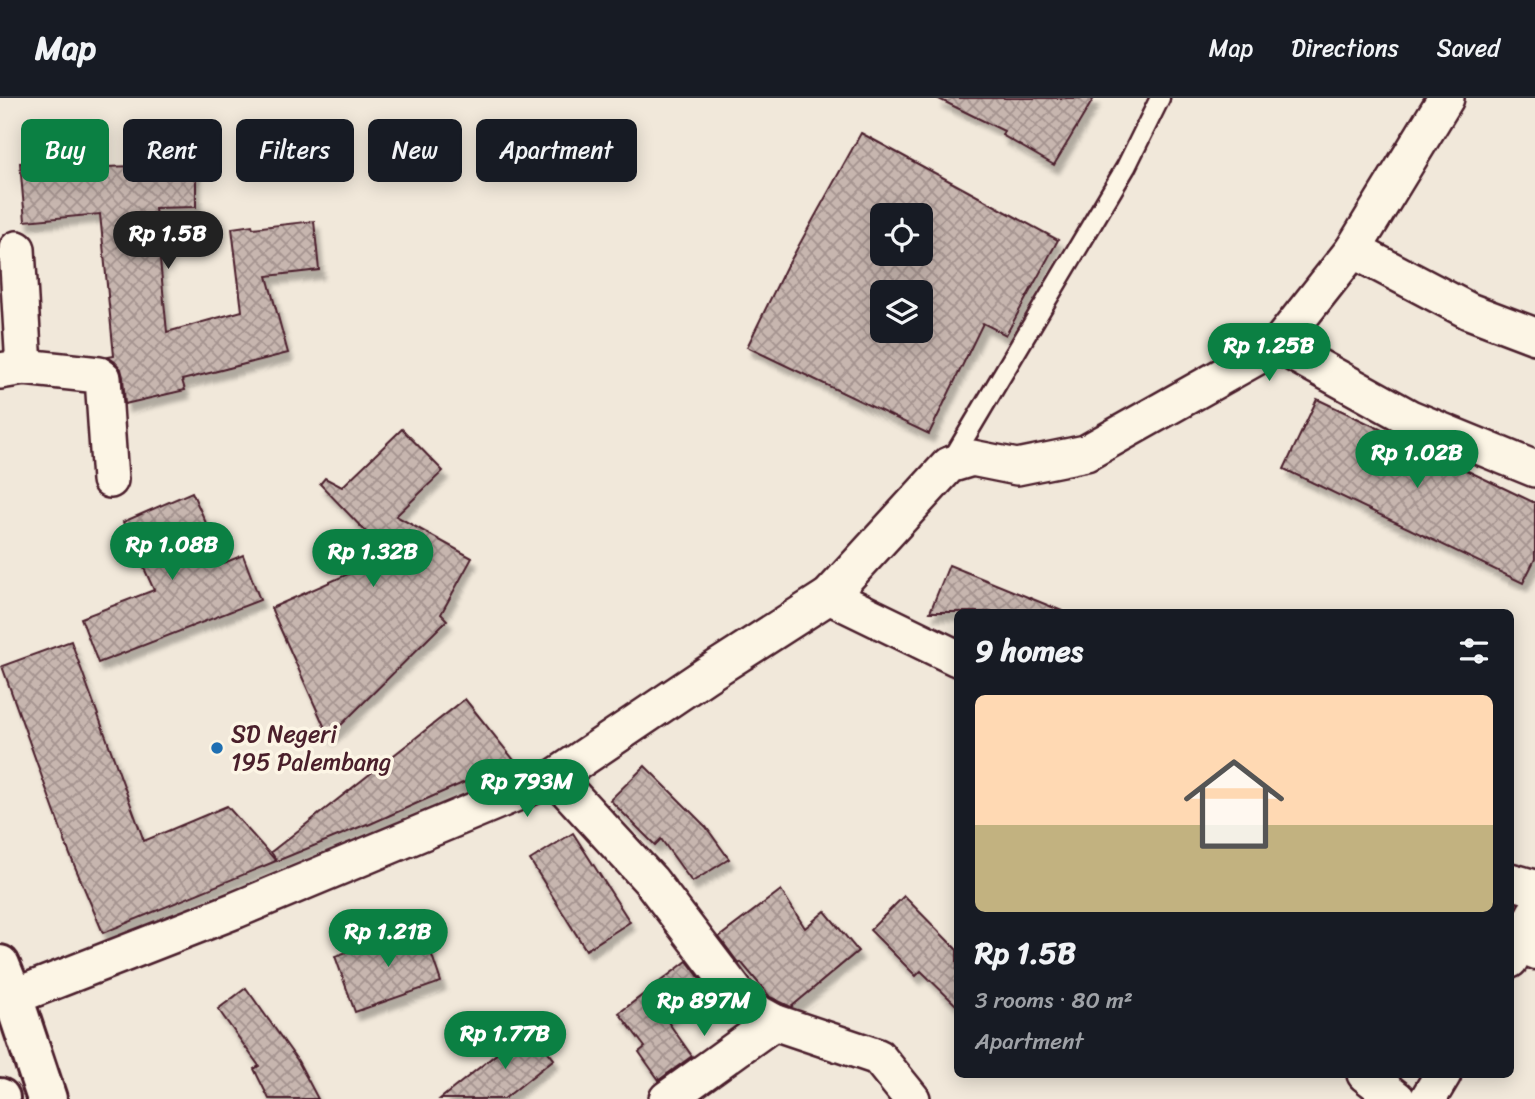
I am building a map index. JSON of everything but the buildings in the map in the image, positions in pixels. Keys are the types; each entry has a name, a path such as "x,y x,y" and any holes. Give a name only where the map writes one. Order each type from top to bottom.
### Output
{"highway":[{"path":"4,987 47,1099"}],"street":[{"path":"4,987 236,910 555,777 829,596 949,464 972,458 1017,467 1086,453 1278,345 1353,250 1446,98"},
{"path":"17,249 12,369 99,375 103,378 110,480"},
{"path":"1353,250 1469,311 1535,337"},
{"path":"1278,345 1410,418 1535,469"},
{"path":"829,596 954,657"},
{"path":"555,777 651,881 747,1007 774,1023 877,1057 912,1099"},
{"path":"1514,882 1535,888"},
{"path":"1520,957 1535,913"},
{"path":"667,1099 774,1023"},
{"path":"1370,1078 1397,1099"},
{"path":"1429,1099 1441,1078"}],"lane":[{"path":"949,464 1126,167 1160,98"}],"place":[{"name":"SD Negeri 195 Palembang","path":"217,748"}]}
